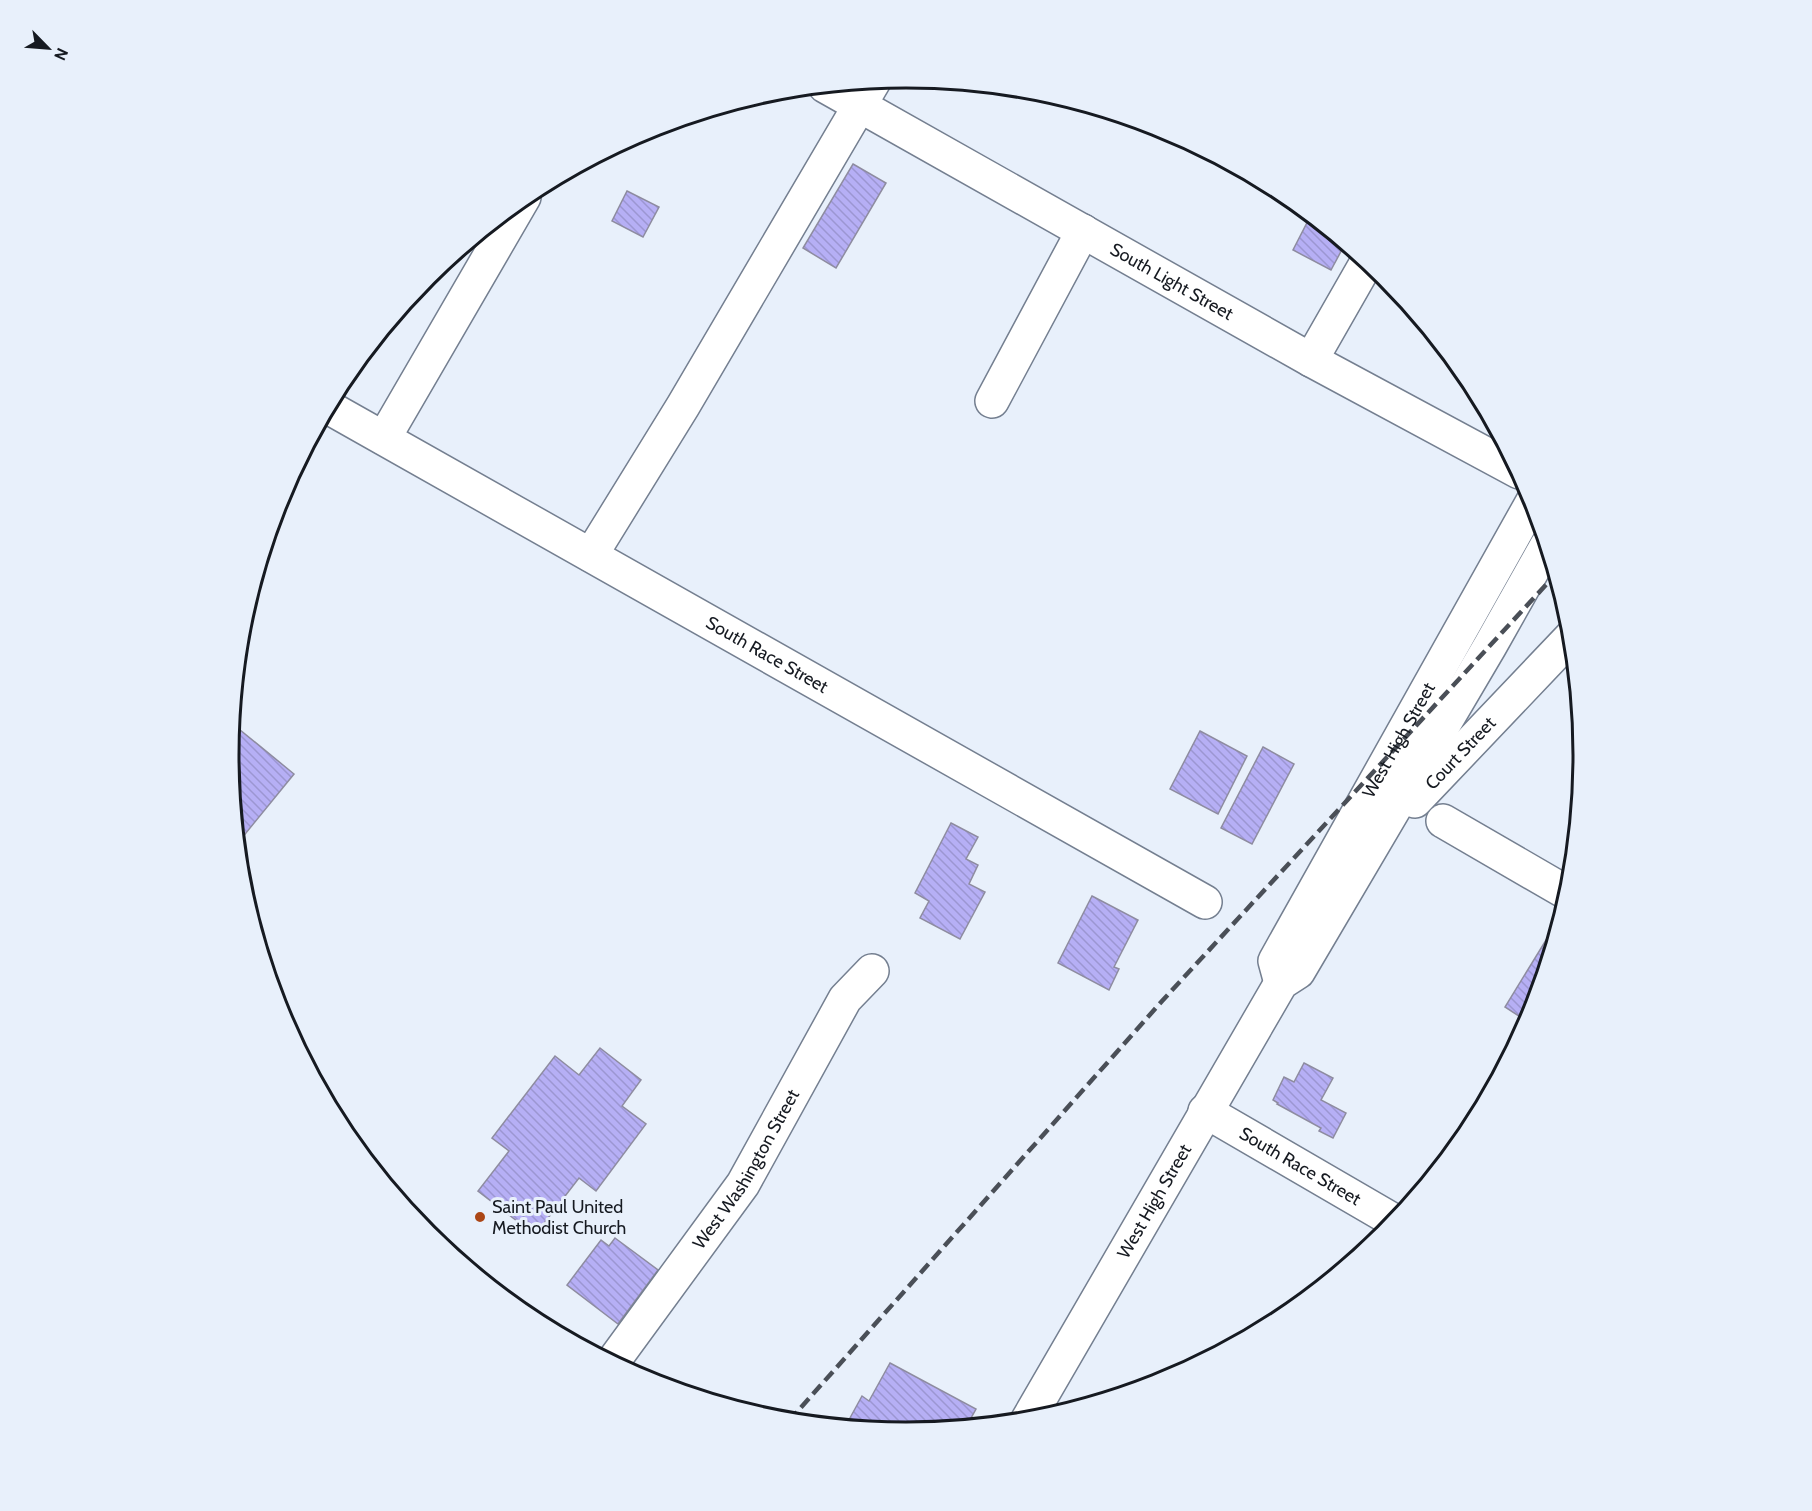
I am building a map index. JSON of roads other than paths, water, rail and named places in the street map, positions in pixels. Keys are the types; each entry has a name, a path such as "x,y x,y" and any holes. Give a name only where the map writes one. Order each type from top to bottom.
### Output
{"street":[{"name":"South Light Street","path":"867,93 1083,231 1311,360 1506,465"},
{"path":"591,555 683,406 867,93"},
{"path":"384,438 512,217"},
{"path":"992,401 1083,231"},
{"path":"1311,360 1363,270"},
{"name":"South Race Street","path":"335,411 1205,902"},
{"name":"West High Street","path":"1281,983 1275,961 1527,512"},
{"name":"West High Street","path":"1041,1409 1205,1111 1281,983 1298,972 1491,646 1542,554"},
{"name":"Court Street","path":"1356,876 1408,808 1563,645"},
{"path":"1443,821 1559,888"},
{"name":"West Washington Street","path":"617,1357 743,1184 845,999 872,972"},
{"name":"South Race Street","path":"1205,1111 1387,1217"}],"railway":[{"path":"796,1413 1163,1000 1549,581"}],"place":[{"name":"Saint Paul United Methodist Church","path":"480,1217"}]}
